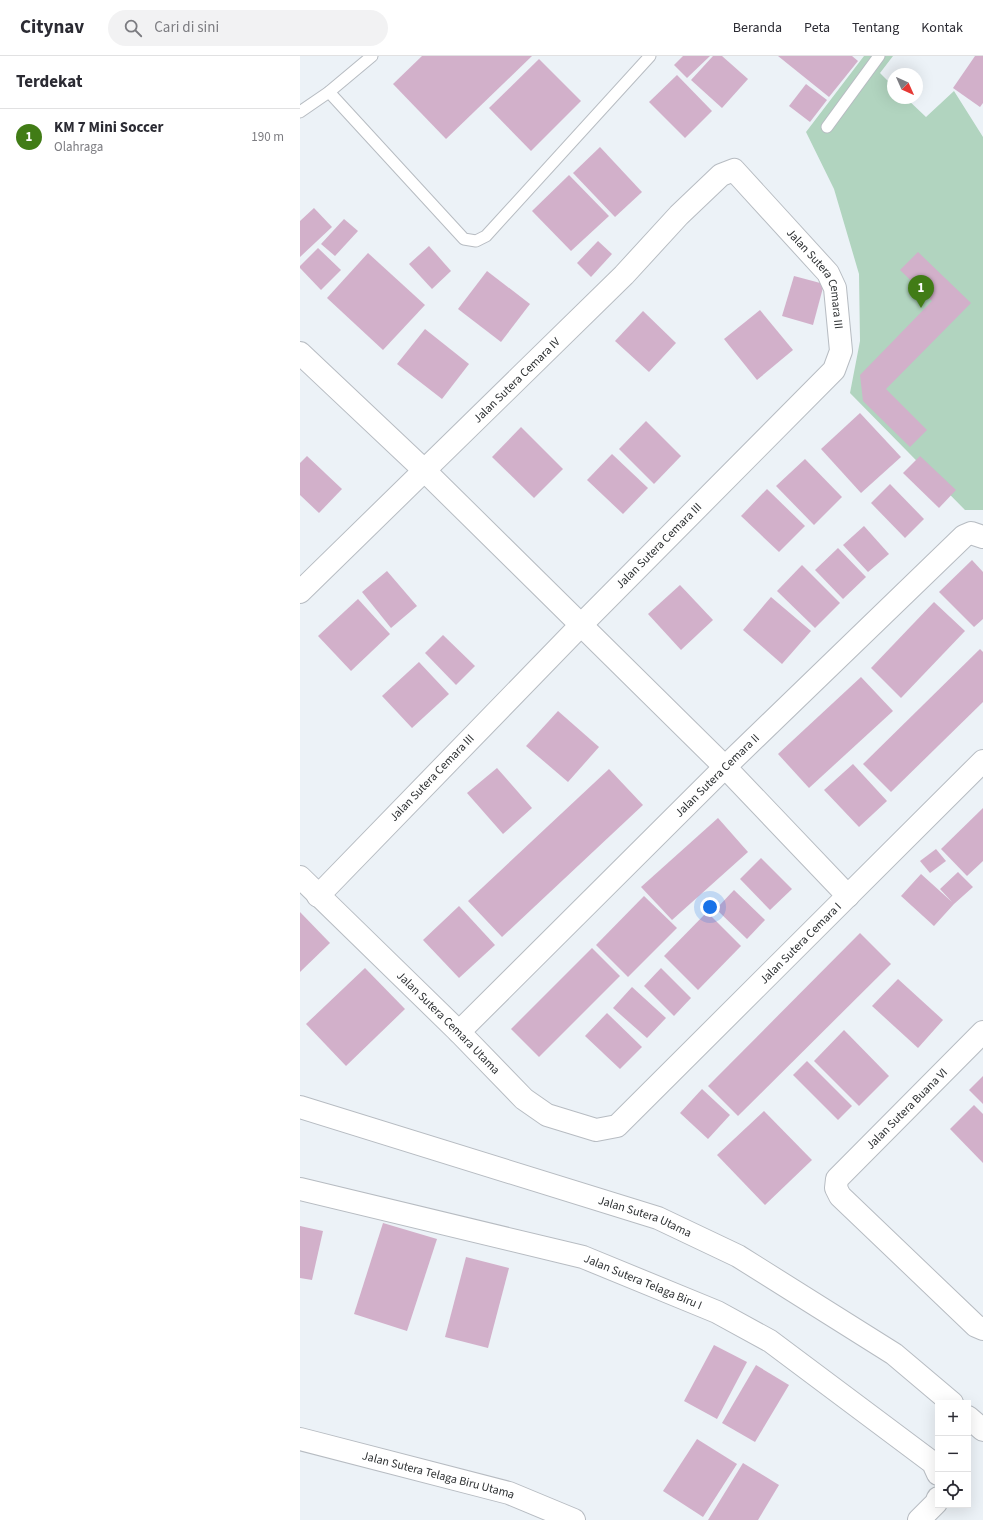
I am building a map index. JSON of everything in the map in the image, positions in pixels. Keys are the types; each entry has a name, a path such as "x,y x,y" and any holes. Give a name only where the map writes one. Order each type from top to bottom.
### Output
{"street":[{"name":"Jalan Sutera Cemara IV","path":"300,592 624,275 679,215 721,175 734,170"},
{"name":"Jalan Sutera Cemara III","path":"318,896 581,625 834,370 841,351 835,288 828,273 734,170"},
{"path":"300,353 425,471 725,767 848,896"},
{"name":"Jalan Sutera Cemara II","path":"459,1032 725,767 964,536 971,533 983,538"},
{"name":"Jalan Sutera Cemara I","path":"617,1126 983,761"},
{"name":"Jalan Sutera Cemara Utama","path":"300,876 318,896 459,1032 524,1099 547,1115 596,1130 617,1126"},
{"name":"Jalan Sutera Buana VI","path":"982,1329 976,1326 840,1196 836,1188 837,1179 983,1032"},
{"name":"Jalan Sutera Utama","path":"300,1107 658,1218 738,1256 894,1354 948,1400"},
{"name":"Jalan Sutera Telaga Biru I","path":"300,1189 583,1257 717,1312 770,1341 933,1463 937,1472"},
{"path":"971,1420 983,1430"},
{"name":"Jalan Sutera Telaga Biru Utama","path":"300,1439 509,1494 574,1520"},
{"path":"919,1520 935,1504"}],"lane":[{"path":"300,112 329,92 372,56"},
{"path":"329,92 464,239 476,241 486,236 650,56"},
{"path":"827,127 879,56"}],"green space":[{"path":"864,56 893,56 880,73 887,80 887,104 912,104 926,117 954,91 983,137 983,510 965,510 850,393 860,341 859,274 834,189 806,132"}],"building":[{"path":"422,56 532,56 446,139 393,84"},
{"path":"683,56 710,56 687,78 674,65"},
{"path":"713,56 722,56 748,79 722,108 691,80"},
{"path":"778,56 852,56 858,61 829,97"},
{"path":"975,56 983,56 983,103 980,107 953,88"},
{"path":"539,59 581,101 531,151 489,108"},
{"path":"677,75 712,111 685,138 649,102"},
{"path":"806,84 827,100 810,122 789,106"},
{"path":"600,147 642,192 615,217 573,173"},
{"path":"569,175 609,216 571,251 532,211"},
{"path":"314,208 332,227 300,257 300,221"},
{"path":"344,219 358,231 335,256 321,244"},
{"path":"598,241 612,254 591,277 577,263"},
{"path":"429,246 451,271 432,289 409,264"},
{"path":"318,248 341,270 321,290 300,268 300,266"},
{"path":"918,252 971,303 886,389 927,430 910,447 863,401 860,375 932,301 900,270"},
{"path":"368,253 425,305 383,350 327,298"},
{"path":"487,271 530,304 501,342 458,309"},
{"path":"794,276 824,284 813,325 782,316"},
{"path":"760,310 793,350 757,380 724,339"},
{"path":"643,311 676,343 649,372 615,341"},
{"path":"425,329 469,364 442,399 397,364"},
{"path":"860,413 901,457 861,493 821,449"},
{"path":"646,421 681,456 654,484 619,449"},
{"path":"521,427 563,469 534,498 492,457"},
{"path":"612,454 648,488 623,514 587,480"},
{"path":"307,456 342,489 319,513 300,495 300,463"},
{"path":"920,456 956,490 939,508 903,473"},
{"path":"805,459 842,497 814,525 776,486"},
{"path":"890,484 924,519 905,538 871,503"},
{"path":"767,489 805,526 779,552 741,516"},
{"path":"864,526 889,554 868,572 843,545"},
{"path":"838,548 866,577 843,599 815,570"},
{"path":"972,560 983,572 983,619 974,627 939,592"},
{"path":"802,565 840,603 815,628 777,591"},
{"path":"387,571 417,606 391,628 362,592"},
{"path":"680,585 713,620 681,650 648,614"},
{"path":"771,597 811,631 782,664 743,630"},
{"path":"358,599 390,634 351,671 318,636"},
{"path":"934,602 965,631 901,698 871,668"},
{"path":"443,635 475,666 456,685 425,653"},
{"path":"980,649 983,652 983,702 891,792 863,764"},
{"path":"419,662 449,694 412,728 382,696"},
{"path":"861,677 893,711 809,788 778,754"},
{"path":"558,711 599,747 568,782 526,746"},
{"path":"853,764 887,801 859,827 824,790"},
{"path":"497,768 532,808 503,834 467,793"},
{"path":"609,769 643,805 502,937 468,901"},
{"path":"983,808 983,861 967,876 941,849"},
{"path":"718,818 748,852 672,920 641,887"},
{"path":"936,849 946,861 930,873 920,861"},
{"path":"761,858 792,889 770,910 740,879"},
{"path":"958,872 973,887 954,904 934,926 901,896 921,874 952,902 940,889"},
{"path":"734,890 765,920 747,939 716,909"},
{"path":"644,896 677,928 628,977 596,945"},
{"path":"459,906 495,945 459,978 423,940"},
{"path":"300,912 330,943 300,972"},
{"path":"707,912 741,946 698,990 664,956"},
{"path":"860,933 891,964 738,1116 708,1086"},
{"path":"592,948 620,976 539,1057 511,1029"},
{"path":"365,968 405,1009 346,1066 306,1024"},
{"path":"661,968 691,998 674,1016 644,986"},
{"path":"898,979 943,1020 918,1048 872,1006"},
{"path":"632,987 666,1018 647,1038 613,1008"},
{"path":"607,1013 642,1047 620,1069 585,1036"},
{"path":"844,1030 889,1076 859,1106 814,1061"},
{"path":"807,1061 852,1106 838,1120 793,1075"},
{"path":"983,1076 983,1104 969,1090"},
{"path":"702,1089 730,1115 708,1139 680,1113"},
{"path":"974,1105 983,1114 983,1163 950,1129"},
{"path":"764,1111 812,1160 765,1205 717,1155"},
{"path":"383,1223 437,1239 407,1331 354,1314"},
{"path":"300,1226 323,1231 312,1280 300,1278"},
{"path":"466,1257 509,1268 488,1348 445,1337"},
{"path":"714,1345 747,1362 717,1419 684,1401"},
{"path":"756,1365 789,1385 755,1442 722,1423"},
{"path":"697,1439 737,1464 703,1517 663,1491"},
{"path":"743,1463 779,1485 758,1520 708,1520"}],"place":[{"name":"KM 7 Mini Soccer","path":"921,308"}]}
